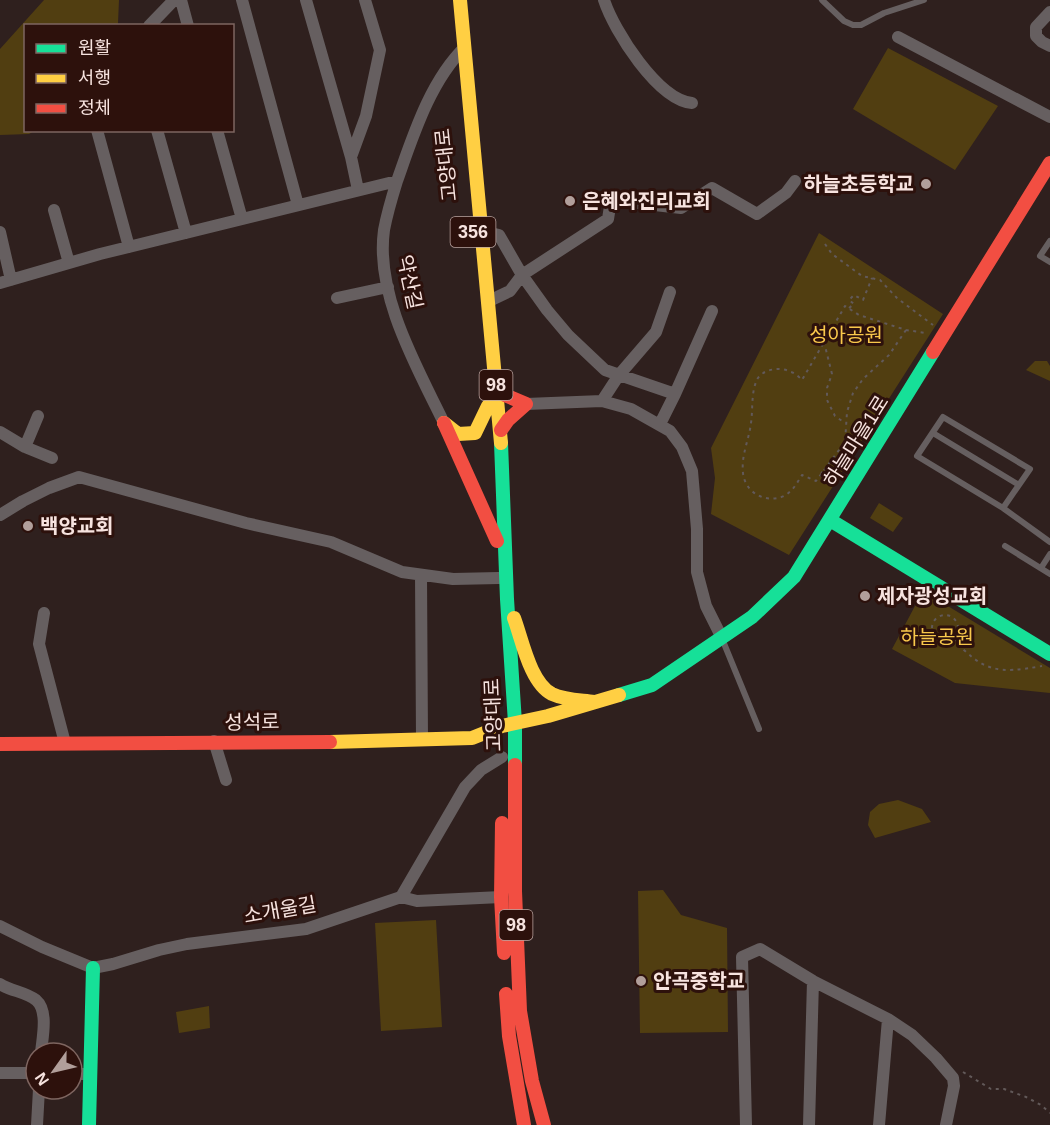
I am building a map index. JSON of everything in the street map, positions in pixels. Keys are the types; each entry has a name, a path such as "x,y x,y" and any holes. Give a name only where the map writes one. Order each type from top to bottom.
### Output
{"main road":[{"name":"고양대로","path":"447,0 472,229 488,406 508,724 518,989 532,1081 544,1125"},
{"name":"고양대로","path":"460,0 501,430 507,599 508,724 502,757 501,897 508,1036 524,1125"},
{"name":"하늘마을1로","path":"722,638 752,617 794,577 1050,164"},
{"path":"496,385 505,394 526,404 508,420 501,430"},
{"path":"444,423 458,434 475,433 488,406"},
{"path":"444,423 497,541"},
{"path":"830,520 1048,660"},
{"path":"507,599 536,677 543,689 558,696 594,702"},
{"name":"성석로","path":"0,744 472,738 508,724 548,716 652,685 722,638"},
{"path":"89,1125 93,968"}],"street":[{"path":"150,24 174,0"},
{"path":"181,0 187,24"},
{"path":"242,0 298,205"},
{"path":"306,0 351,157 358,190"},
{"path":"351,157 366,116 380,50 365,0"},
{"path":"604,0 621,34 654,78 671,96 683,102 692,103"},
{"path":"1050,12 1036,27 1036,36 1050,46"},
{"path":"898,37 1050,117"},
{"name":"약산길","path":"444,423 399,324 388,287 384,232 397,181 423,109 454,58 465,47"},
{"path":"98,132 129,247"},
{"path":"158,132 186,233"},
{"path":"218,132 242,219"},
{"path":"0,232 5,281 129,247 397,181"},
{"path":"489,301 510,291 522,275 608,219 611,200 681,208 712,188 757,214 786,193 795,181"},
{"path":"54,210 69,263"},
{"path":"482,231 499,235 522,275 547,310 568,335 605,370 675,394"},
{"path":"337,298 388,287"},
{"path":"602,400 619,375 656,332 670,292"},
{"path":"660,424 712,311"},
{"path":"526,404 602,400 631,409 670,431 682,447 692,471 697,529 697,572 706,606 722,638"},
{"path":"25,447 38,416"},
{"path":"0,432 52,459"},
{"path":"0,515 49,488 79,477 246,523 332,542 402,572 453,579 499,578"},
{"path":"421,574 422,740"},
{"path":"44,613 39,644 65,743"},
{"path":"214,741 226,780"},
{"path":"501,897 417,902 401,897 465,787 481,770 502,757"},
{"name":"소개울길","path":"93,968 187,944 306,929 401,897"},
{"path":"0,926 42,947 93,968"},
{"path":"746,1125 742,957 760,949 813,981 888,1019 912,1035 953,1078 954,1086 946,1125"},
{"path":"809,1125 813,981"},
{"path":"2,988 35,1000 41,1006 42,1041"},
{"path":"879,1125 888,1019"},
{"path":"0,1073 24,1073"},
{"path":"84,1074 90,1074"},
{"path":"37,1125 38,1101"}],"lane":[{"path":"822,0 844,21 853,25 861,25 884,13 924,0"},
{"path":"1050,241 1040,256 1050,262"},
{"path":"1003,508 1030,469 943,417 917,456 1003,508 1050,542"},
{"path":"933,433 1019,485"},
{"path":"1005,546 1050,574"},
{"path":"1041,568 1050,554"},
{"path":"722,638 759,729"}],"path":[{"path":"825,243 832,254 862,276 880,280 897,298 935,327"},
{"path":"849,308 854,304 849,300 854,294 863,300 872,278"},
{"path":"906,330 889,355 863,379 853,393 845,423 845,441 816,481 802,475 791,491 782,497 753,494 745,483 743,472 756,379 766,371 775,369 790,371 802,380 845,306 859,315 930,335"},
{"path":"824,342 832,374 827,388 827,400 835,417 845,423"},
{"path":"821,472 840,486"},
{"path":"947,615 955,620 958,627 953,639 941,641 934,636 933,624 939,617 947,615"},
{"path":"953,639 971,658 987,667 1019,670 1048,660"},
{"path":"953,1078 959,1070 991,1089 1004,1089 1026,1097 1050,1113"}],"green space":[{"path":"44,0 119,0 118,24 24,24 24,132 32,132 29,134 0,135 0,49"},
{"path":"888,48 998,106 955,170 853,109"},
{"name":"성아공원","path":"819,233 943,314 789,555 711,514 715,478 711,448"},
{"path":"1035,361 1047,361 1050,366 1050,381 1026,370"},
{"path":"879,503 903,518 893,532 870,518"},
{"name":"하늘공원","path":"923,591 1050,668 1050,693 955,683 892,649"},
{"path":"898,800 922,809 931,822 875,838 868,825 870,812 879,804"},
{"path":"663,890 681,915 727,928 728,1032 640,1033 638,891"},
{"path":"436,920 442,1027 381,1031 375,923"},
{"path":"209,1006 210,1028 179,1033 176,1012"}],"traffic: fast":[{"path":"619,695 652,685 752,617 794,577 933,352"},
{"path":"501,443 515,723 515,765"},
{"path":"830,520 1050,654"},
{"path":"89,1125 93,968"}],"traffic: slow":[{"path":"460,0 501,443"},
{"path":"444,423 458,434 475,433 488,406"},
{"path":"514,618 532,671 544,688 562,698 594,702"},
{"path":"330,742 472,738 502,726 548,716 619,695"}],"traffic: jam":[{"path":"933,352 1050,163"},
{"path":"496,385 505,395 526,404 508,420 501,430"},
{"path":"444,423 497,541"},
{"path":"0,744 330,742"},
{"path":"515,765 515,891 520,1011 532,1081 544,1125"},
{"path":"502,823 501,897 504,953"},
{"path":"506,994 509,1036 524,1125"}],"place":[{"name":"하늘초등학교","path":"926,184"},
{"name":"은혜와진리교회","path":"570,201"},
{"name":"백양교회","path":"28,526"},
{"name":"제자광성교회","path":"865,596"},
{"name":"안곡중학교","path":"641,981"}]}
